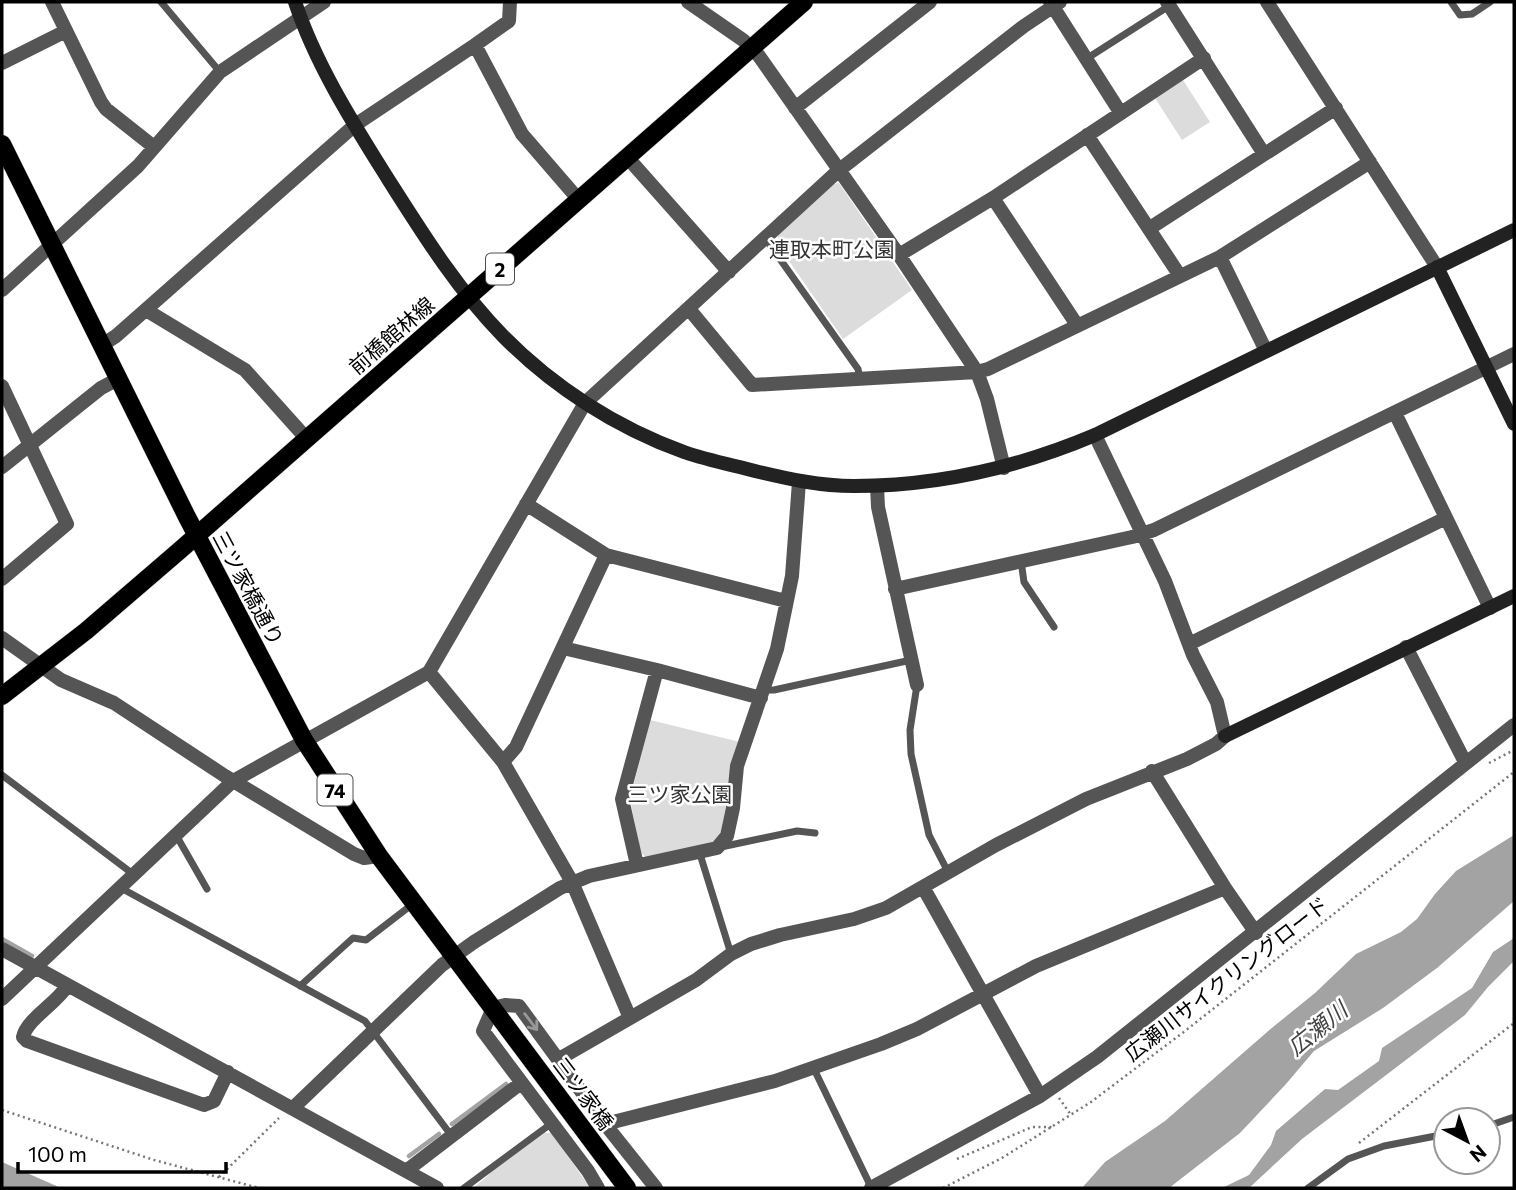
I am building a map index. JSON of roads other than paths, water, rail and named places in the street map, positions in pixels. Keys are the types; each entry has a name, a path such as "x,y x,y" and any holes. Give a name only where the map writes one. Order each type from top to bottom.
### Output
{"main road":[{"name":"前橋館林線","path":"2,696 86,631 197,536 804,2"},
{"name":"三ツ家橋通り","path":"3,150 197,536 304,740 379,856 504,1024"},
{"name":"三ツ家橋","path":"504,1024 627,1188"}],"street":[{"path":"52,2 106,109 154,147"},
{"path":"295,2 319,61 421,231 468,297 505,338 536,366 585,402 632,428 683,452 799,482 877,486 948,480 1004,468 1059,450 1095,435 1514,230"},
{"path":"2,290 138,166 220,72 324,2"},
{"path":"102,345 146,310 355,125 509,21 510,2"},
{"path":"688,2 752,48 900,255 977,372 987,399 1004,468"},
{"path":"795,108 930,2"},
{"path":"1267,2 1437,267 1514,424"},
{"path":"2,999 233,781 429,672 585,402 838,170 1054,3 1120,112"},
{"path":"1168,3 1264,154"},
{"path":"2,63 66,31"},
{"path":"475,45 522,134 579,200"},
{"path":"900,255 993,198 1204,58"},
{"path":"1150,228 1336,108"},
{"path":"1087,135 1180,276"},
{"path":"627,157 729,272"},
{"path":"689,309 752,385 977,372 1220,257 1370,162"},
{"path":"993,198 1073,316 1077,326"},
{"path":"1220,257 1266,351"},
{"path":"146,310 245,370 306,438"},
{"path":"895,589 1143,533 1514,354"},
{"path":"2,467 101,388 118,379"},
{"path":"2,386 67,524 2,579"},
{"path":"1395,413 1490,608"},
{"path":"1095,435 1143,533 1189,644 1217,702 1225,736"},
{"path":"289,1110 455,955 572,882 717,848 727,836 737,766 777,649 792,576 799,482"},
{"path":"877,486 878,507 917,685"},
{"path":"526,503 606,555 786,601"},
{"path":"1189,644 1446,518"},
{"path":"503,762 516,747 606,555"},
{"path":"559,1059 696,980 731,954 751,944 854,919 886,908 1094,795 1205,750 1225,736 1514,596"},
{"path":"2,638 61,680 114,703 233,781 354,854 364,858 379,856"},
{"path":"1406,647 1465,762"},
{"path":"563,648 762,694"},
{"path":"637,865 622,799 657,670"},
{"path":"429,672 503,762 572,882 630,1018"},
{"path":"871,1188 1046,1092 1097,1057 1514,725"},
{"path":"1152,771 1256,933"},
{"path":"923,887 982,994 1046,1092"},
{"path":"605,1125 814,1069 917,1029 1061,955 1225,888"},
{"path":"2,949 228,1072 289,1110 437,1188"},
{"path":"67,986 56,1001 26,1028 23,1037 27,1041 204,1105 212,1104 228,1072"},
{"path":"598,1188 589,1171 483,1031 493,1008 519,1006 605,1125 656,1188"},
{"path":"406,1171 521,1083"}],"lane":[{"path":"160,2 220,72"},
{"path":"1451,2 1460,15 1472,13 1490,2"},
{"path":"1086,59 1168,3"},
{"path":"765,238 858,369 860,379"},
{"path":"1021,561 1024,582 1054,627"},
{"path":"762,694 912,660"},
{"path":"917,685 910,730 911,754 929,835 948,872"},
{"path":"2,775 133,874"},
{"path":"717,848 797,831 815,833"},
{"path":"176,834 207,889"},
{"path":"699,851 731,954"},
{"path":"119,887 365,1021 450,1135"},
{"path":"300,986 353,938 366,940 415,902"},
{"path":"814,1069 871,1188"},
{"path":"464,1188 552,1123"},
{"path":"1308,1188 1348,1159 1384,1146 1432,1137"}],"water":[{"name":"広瀬川","path":"1514,835 1514,901 1437,968 1383,1008 1314,1051 1240,1133 1169,1188 1082,1188 1105,1162 1165,1121 1315,993 1356,954 1401,932 1417,919 1456,871"},
{"path":"1514,938 1514,961 1465,1015 1302,1139 1249,1188 1222,1188 1249,1175 1271,1145 1276,1131 1325,1089 1338,1090 1379,1061 1382,1048 1472,988 1493,952"},
{"path":"2,1162 61,1188 2,1188"}],"waterway":[{"path":"2,939 32,956"},
{"path":"452,1124 506,1084"},
{"path":"409,1156 439,1134"}],"park label":[{"name":"連取本町公園","path":"832,248"},
{"name":"三ツ家公園","path":"680,793"}]}
